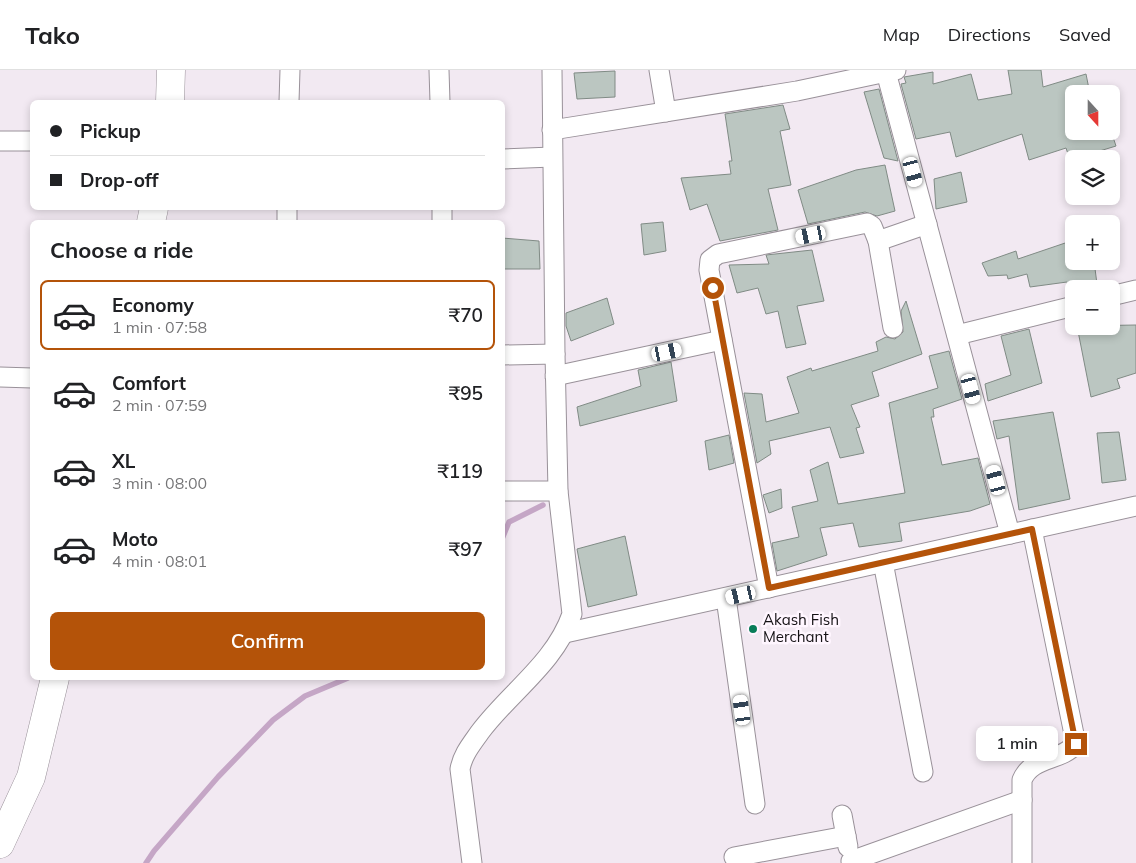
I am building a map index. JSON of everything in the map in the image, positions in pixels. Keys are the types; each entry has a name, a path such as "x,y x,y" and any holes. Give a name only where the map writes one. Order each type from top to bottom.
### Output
{"street":[{"path":"170,100 171,70"},
{"path":"289,100 290,70"},
{"path":"439,70 440,100"},
{"path":"472,863 460,769 463,755 492,716 549,657 565,633 572,614 558,491 554,354 552,70"},
{"path":"659,70 666,112"},
{"path":"552,130 797,91 891,71 926,224 1010,534"},
{"path":"0,141 30,141"},
{"path":"505,159 552,157"},
{"path":"769,588 709,270 710,260 718,254 867,223 872,226 878,241 893,328"},
{"path":"878,241 926,224"},
{"path":"1120,294 1136,290"},
{"path":"956,335 1065,308"},
{"path":"555,376 722,340"},
{"path":"505,355 554,354"},
{"path":"0,377 30,378"},
{"path":"505,491 558,491"},
{"path":"565,633 1136,506"},
{"path":"1022,863 1022,780 1025,772 1033,765 1069,752 1076,744 1032,529"},
{"path":"883,562 923,772"},
{"path":"726,598 755,804"},
{"path":"0,844 31,776 55,680"},
{"path":"842,816 851,862 1022,800"},
{"path":"734,857 846,836"}],"building":[{"path":"1008,70 1041,70 1043,87 1086,74 1088,85 1065,85 1065,140 1114,140 1116,146 1103,150 1067,150 1066,148 1029,160 1022,134 956,157 950,132 916,139 901,84 906,83 904,77 933,72 933,84 971,74 978,100 1012,94"},
{"path":"615,71 615,97 577,99 574,73"},
{"path":"879,89 898,161 884,158 864,92"},
{"path":"783,105 790,129 780,131 791,185 768,189 778,230 720,241 707,204 690,210 681,178 731,174 729,161 732,161 725,114"},
{"path":"885,165 895,211 877,216 865,212 808,224 798,190 856,170"},
{"path":"961,172 967,202 936,209 934,179"},
{"path":"663,222 666,251 644,255 641,224"},
{"path":"505,238 539,241 540,269 505,269"},
{"path":"1065,243 1065,270 1095,270 1096,280 1065,280 1065,282 1030,287 1027,274 1008,279 1007,275 988,276 982,263 1016,251 1018,259"},
{"path":"812,250 824,301 797,306 806,344 786,348 778,311 766,314 758,288 737,293 729,265 769,264 766,255"},
{"path":"607,298 614,324 571,341 566,326 566,313"},
{"path":"906,301 922,354 872,372 879,396 851,405 860,427 856,428 864,453 840,458 830,427 769,441 771,454 757,463 744,393 762,394 766,422 799,413 787,377 811,368 812,371 878,351 876,342 886,337 895,339 903,332 901,311"},
{"path":"1120,325 1136,325 1136,373 1117,379 1120,388 1091,397 1079,335 1120,335"},
{"path":"1029,329 1042,383 988,401 985,384 1011,375 1001,336"},
{"path":"949,351 962,399 933,409 934,417 931,417 942,465 978,458 990,504 970,511 899,523 902,541 859,547 853,523 820,528 827,555 777,571 772,543 799,537 792,507 818,501 810,470 828,462 838,504 905,493 889,403 938,388 929,356"},
{"path":"671,362 677,401 580,426 577,407 641,386 638,370"},
{"path":"1053,412 1070,499 1019,510 1009,436 997,439 993,421"},
{"path":"1119,432 1126,480 1102,483 1097,433"},
{"path":"729,435 734,463 709,470 705,441"},
{"path":"781,489 782,508 769,513 763,495"},
{"path":"625,536 637,595 588,607 577,549"}],"waterway":[{"path":"505,532 509,522 543,505"},
{"path":"146,863 154,851 218,777 273,720 305,696 343,680"}],"place":[{"name":"Akash Fish Merchant","path":"753,629"}],"route":[{"path":"713,288 769,588 1032,529 1076,744"}]}
